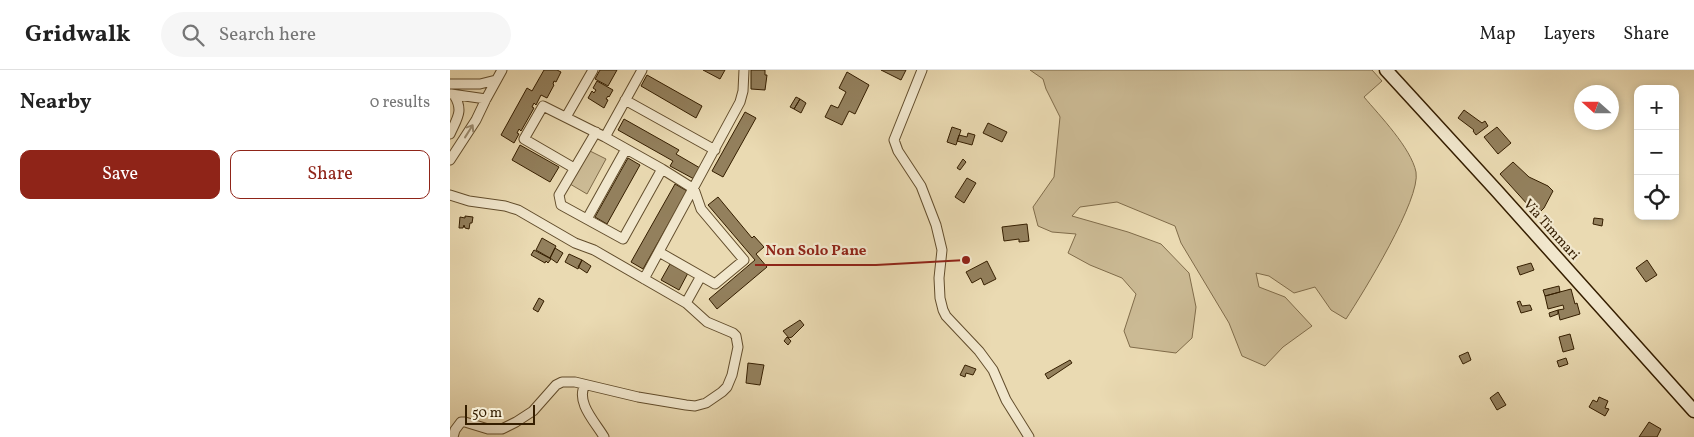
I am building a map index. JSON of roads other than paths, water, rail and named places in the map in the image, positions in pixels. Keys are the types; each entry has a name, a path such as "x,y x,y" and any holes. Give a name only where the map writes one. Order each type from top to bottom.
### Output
{"main road":[{"name":"Via Timmari","path":"1386,70 1503,197 1694,411"}],"street":[{"path":"450,160 476,120 502,70"},
{"path":"566,118 593,70"},
{"path":"605,136 642,70"},
{"path":"644,279 742,98 744,70"},
{"path":"922,70 894,140 898,152 921,186 936,225 942,250 939,278 941,306 946,316 979,351 993,370 1006,400 1029,437"},
{"path":"450,84 480,84 496,80"},
{"path":"452,94 486,99"},
{"path":"450,134 460,112 459,103 452,94"},
{"path":"626,100 715,150"},
{"path":"574,168 524,139 542,106 605,136 694,189 701,209 744,260 715,284 659,252"},
{"path":"596,132 559,196 560,205 624,239 662,169"},
{"path":"587,219 626,149"},
{"path":"450,195 470,201 505,206 518,210 574,243 594,250 686,303 707,322 734,334 738,347 732,375 727,387 706,403 695,406 658,402 575,382 562,382 556,385 533,411 508,427 496,430 461,422 455,430 453,437"},
{"path":"686,303 701,276"},
{"path":"585,385 582,390 583,402 604,437"}],"place":[{"name":"Non Solo Pane","path":"966,260"}]}
